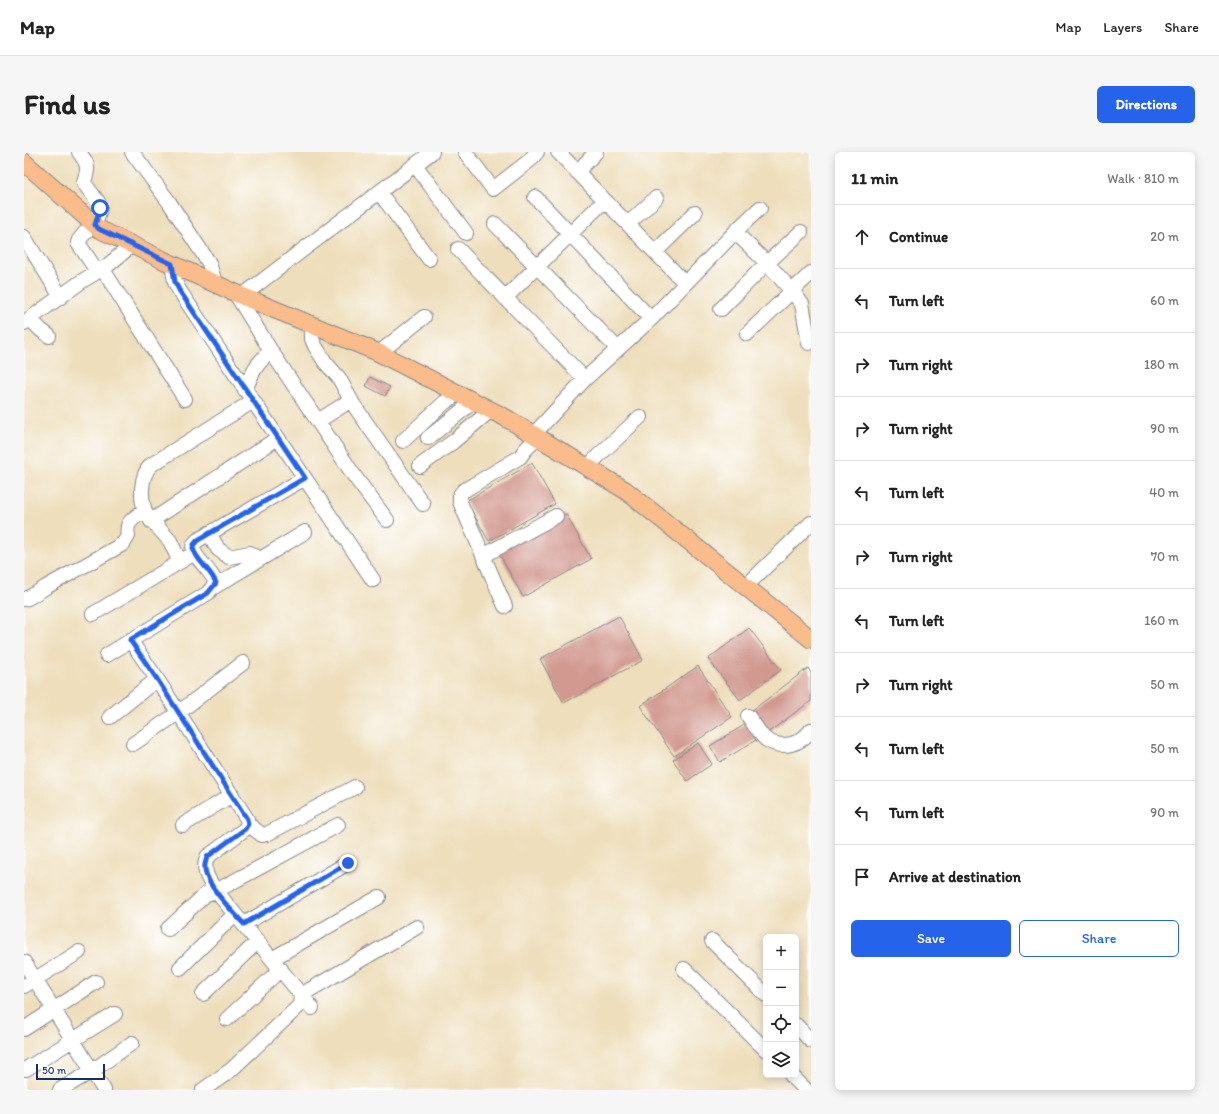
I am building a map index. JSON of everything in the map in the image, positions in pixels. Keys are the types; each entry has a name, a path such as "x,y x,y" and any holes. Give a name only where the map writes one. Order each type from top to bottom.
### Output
{"main road":[{"path":"24,162 99,229 172,264 379,353 491,410 588,467 625,490 811,639"}],"street":[{"path":"80,152 87,165 84,184 98,202 100,208 94,224 78,243 100,270 185,399"},
{"path":"132,152 169,202 209,263 215,283"},
{"path":"387,520 364,490 271,351 238,293 432,152"},
{"path":"465,152 493,189 529,161 537,152"},
{"path":"558,152 685,283"},
{"path":"577,172 596,152"},
{"path":"415,165 466,233"},
{"path":"379,192 429,258"},
{"path":"535,197 651,319"},
{"path":"628,224 656,198"},
{"path":"505,298 604,201"},
{"path":"505,606 460,502 460,496 463,491 520,457 585,379 651,319 760,208"},
{"path":"655,252 695,213"},
{"path":"495,224 618,349"},
{"path":"736,232 767,263 802,304 809,342"},
{"path":"721,309 767,263 801,232"},
{"path":"24,236 61,297"},
{"path":"49,336 27,321 100,270 132,245"},
{"path":"458,249 585,379"},
{"path":"172,264 175,282 179,290 373,580"},
{"path":"747,334 793,292 811,273"},
{"path":"379,353 424,317"},
{"path":"312,324 312,339 315,346 325,362 339,378 351,400 423,504"},
{"path":"180,562 170,541 148,515 142,492 143,479 151,465 249,395 254,370 260,361 271,351"},
{"path":"403,441 444,403 458,393"},
{"path":"318,421 351,400"},
{"path":"428,438 474,401"},
{"path":"420,466 454,441 491,410"},
{"path":"588,467 640,417"},
{"path":"24,599 123,544 128,536 126,529 127,524 148,515 278,438"},
{"path":"214,586 216,583 213,576 195,553 193,548 194,544 209,533 305,478"},
{"path":"483,556 556,516"},
{"path":"746,586 811,523"},
{"path":"107,655 208,593 214,586 305,532"},
{"path":"209,533 218,549 229,558 250,553 260,559"},
{"path":"93,614 195,553"},
{"path":"130,640 232,795 247,819 248,824 262,835 267,834 355,787"},
{"path":"133,744 178,713 244,663"},
{"path":"110,717 157,679"},
{"path":"748,716 766,740 781,745 793,744 802,739 811,730"},
{"path":"183,825 232,795"},
{"path":"248,824 245,829 207,857 205,871 210,883 216,891 312,1008"},
{"path":"168,929 206,894 216,891 338,825"},
{"path":"180,968 239,919 348,863"},
{"path":"227,1019 276,964 379,897"},
{"path":"301,994 417,927"},
{"path":"203,994 258,941"},
{"path":"712,941 763,992"},
{"path":"30,983 79,952"},
{"path":"24,962 30,983 54,1010 104,1090"},
{"path":"684,969 763,1047"},
{"path":"24,1029 96,982"},
{"path":"203,1090 231,1070 288,1017 300,1005 301,994"},
{"path":"26,1069 115,1014"},
{"path":"799,1029 811,1041"},
{"path":"60,1090 92,1071 132,1043"},
{"path":"794,1078 806,1090"}],"building":[{"path":"370,377 390,387 385,396 366,386"},
{"path":"532,463 555,504 489,541 466,501"},
{"path":"566,514 591,559 523,597 498,552"},
{"path":"619,616 643,660 564,703 540,659"},
{"path":"749,628 781,670 740,700 708,659"},
{"path":"698,666 732,717 674,756 640,706"},
{"path":"808,668 811,673 811,701 766,734 750,712"},
{"path":"746,724 756,740 720,762 710,746"},
{"path":"698,743 712,764 687,781 673,760"}],"route":[{"path":"100,208 95,225 99,229 172,264 175,282 192,311 305,478 198,540 194,544 193,548 200,561 215,580 216,583 214,586 208,593 130,640 242,808 247,819 248,824 245,829 207,857 205,871 210,883 244,924 348,863"}]}
